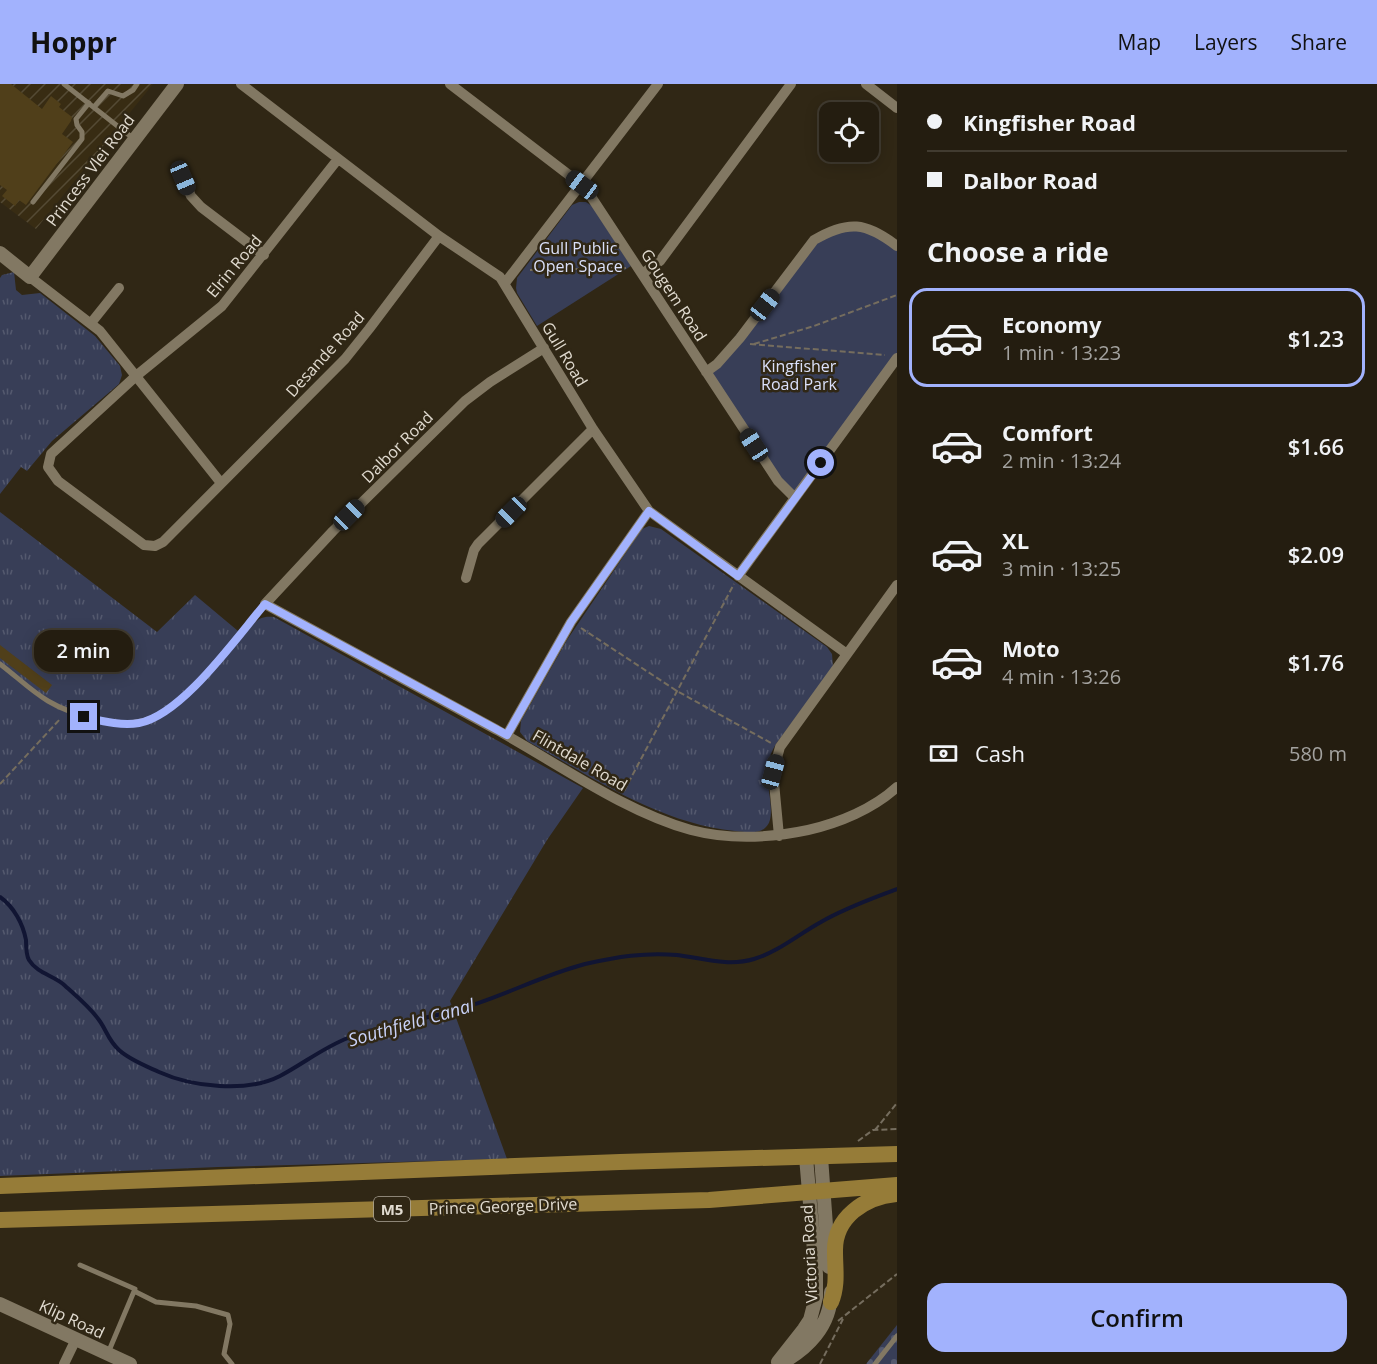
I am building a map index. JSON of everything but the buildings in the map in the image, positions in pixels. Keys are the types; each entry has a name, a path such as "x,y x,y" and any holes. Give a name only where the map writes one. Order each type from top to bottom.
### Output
{"main road":[{"path":"0,1186 585,1163 897,1154"},
{"name":"Prince George Drive","path":"0,1220 697,1201 897,1185"},
{"path":"831,1302 836,1281 835,1243 840,1227 862,1204 876,1198 897,1194"}],"street":[{"name":"Princess Vlei Road","path":"30,277 177,84"},
{"name":"Gull Road","path":"241,84 439,236 505,283 593,429 649,511 847,654"},
{"name":"Gougem Road","path":"450,84 582,185 778,481 795,498"},
{"path":"505,283 658,84"},
{"path":"642,274 660,261 791,84"},
{"path":"866,84 897,108"},
{"name":"Elrin Road","path":"136,376 222,306 338,159"},
{"path":"183,178 191,196 201,207 264,255"},
{"path":"706,372 717,364 740,338 814,240 831,230 849,225 864,227 880,233 897,246"},
{"name":"Desande Road","path":"136,376 51,454 48,466 58,481 144,545 155,546 163,542 345,359 439,236"},
{"path":"0,253 100,331 220,483"},
{"path":"91,323 119,288"},
{"name":"Dalbor Road","path":"265,604 333,531 465,401 490,382 544,348"},
{"path":"738,576 892,357"},
{"path":"466,578 478,544 593,429"},
{"path":"507,735 571,622 649,511"},
{"path":"779,836 773,772 780,747 897,585"},
{"name":"Flintdale Road","path":"265,604 507,735 620,800 656,817 692,830 741,837 779,836 831,825 890,794 897,787"},
{"name":"Victoria Road","path":"778,1364 796,1356 813,1340 831,1302 813,1157"},
{"name":"Victoria Road","path":"778,1364 810,1320 816,1297 816,1192"},
{"name":"Klip Road","path":"0,1304 130,1364"},
{"path":"64,1364 76,1339"}],"lane":[{"path":"64,84 134,139"},
{"path":"33,202 82,139 82,132 75,123 108,91 123,96 133,90 137,84"},
{"name":"Dalbor Road","path":"0,664 47,700 68,711 117,724 137,723 154,718 172,708 190,692 265,604"},
{"path":"80,1265 134,1287 136,1292 156,1302 196,1306 228,1315 231,1324 224,1354 232,1364"},
{"path":"108,1354 121,1319 136,1292"},
{"path":"875,1364 897,1335"}],"path":[{"path":"517,267 522,270 624,269 632,265 642,274"},
{"path":"751,344 814,326 897,295"},
{"path":"740,338 751,344 892,357"},
{"path":"620,800 738,576"},
{"path":"571,622 677,691 780,747"},
{"path":"0,784 68,711"},
{"path":"875,1130 897,1103"},
{"path":"855,1144 870,1131 897,1129"},
{"path":"820,1364 844,1317 897,1274"}],"shaded area":[{"path":"0,84 153,84 36,229 0,202"}],"green space":[{"name":"Gull Public Open Space","path":"586,202 592,206 631,266 537,326 517,293 517,278 572,205"},
{"name":"Kingfisher Road Park","path":"849,225 897,246 897,358 795,498 706,372 814,240"},
{"path":"14,272 16,290 22,295 40,293 95,336 120,366 122,375 119,384 52,441 27,471 21,467 0,494 0,278 2,275"},
{"path":"0,512 157,632 195,595 244,636 260,619 274,617 583,788 547,840 450,1001 507,1159 0,1176"},
{"path":"649,526 661,529 827,647 832,654 833,667 771,753 767,776 771,816 763,830 743,832 707,826 653,809 602,784 527,741 520,732 521,721 567,640 642,529"},
{"path":"897,1325 897,1364 866,1364"}],"waterway":[{"name":"Southfield Canal","path":"0,897 14,911 23,928 27,956 32,964 63,984 86,1005 99,1020 112,1043 123,1054 172,1077 203,1084 236,1086 252,1085 280,1076 348,1038 463,1008 585,964 619,957 653,954 725,962 754,959 780,947 839,912 897,889"}],"route":[{"path":"84,717 117,724 137,723 154,718 172,708 190,692 265,604 507,735 571,622 649,511 738,576 821,463"}]}
